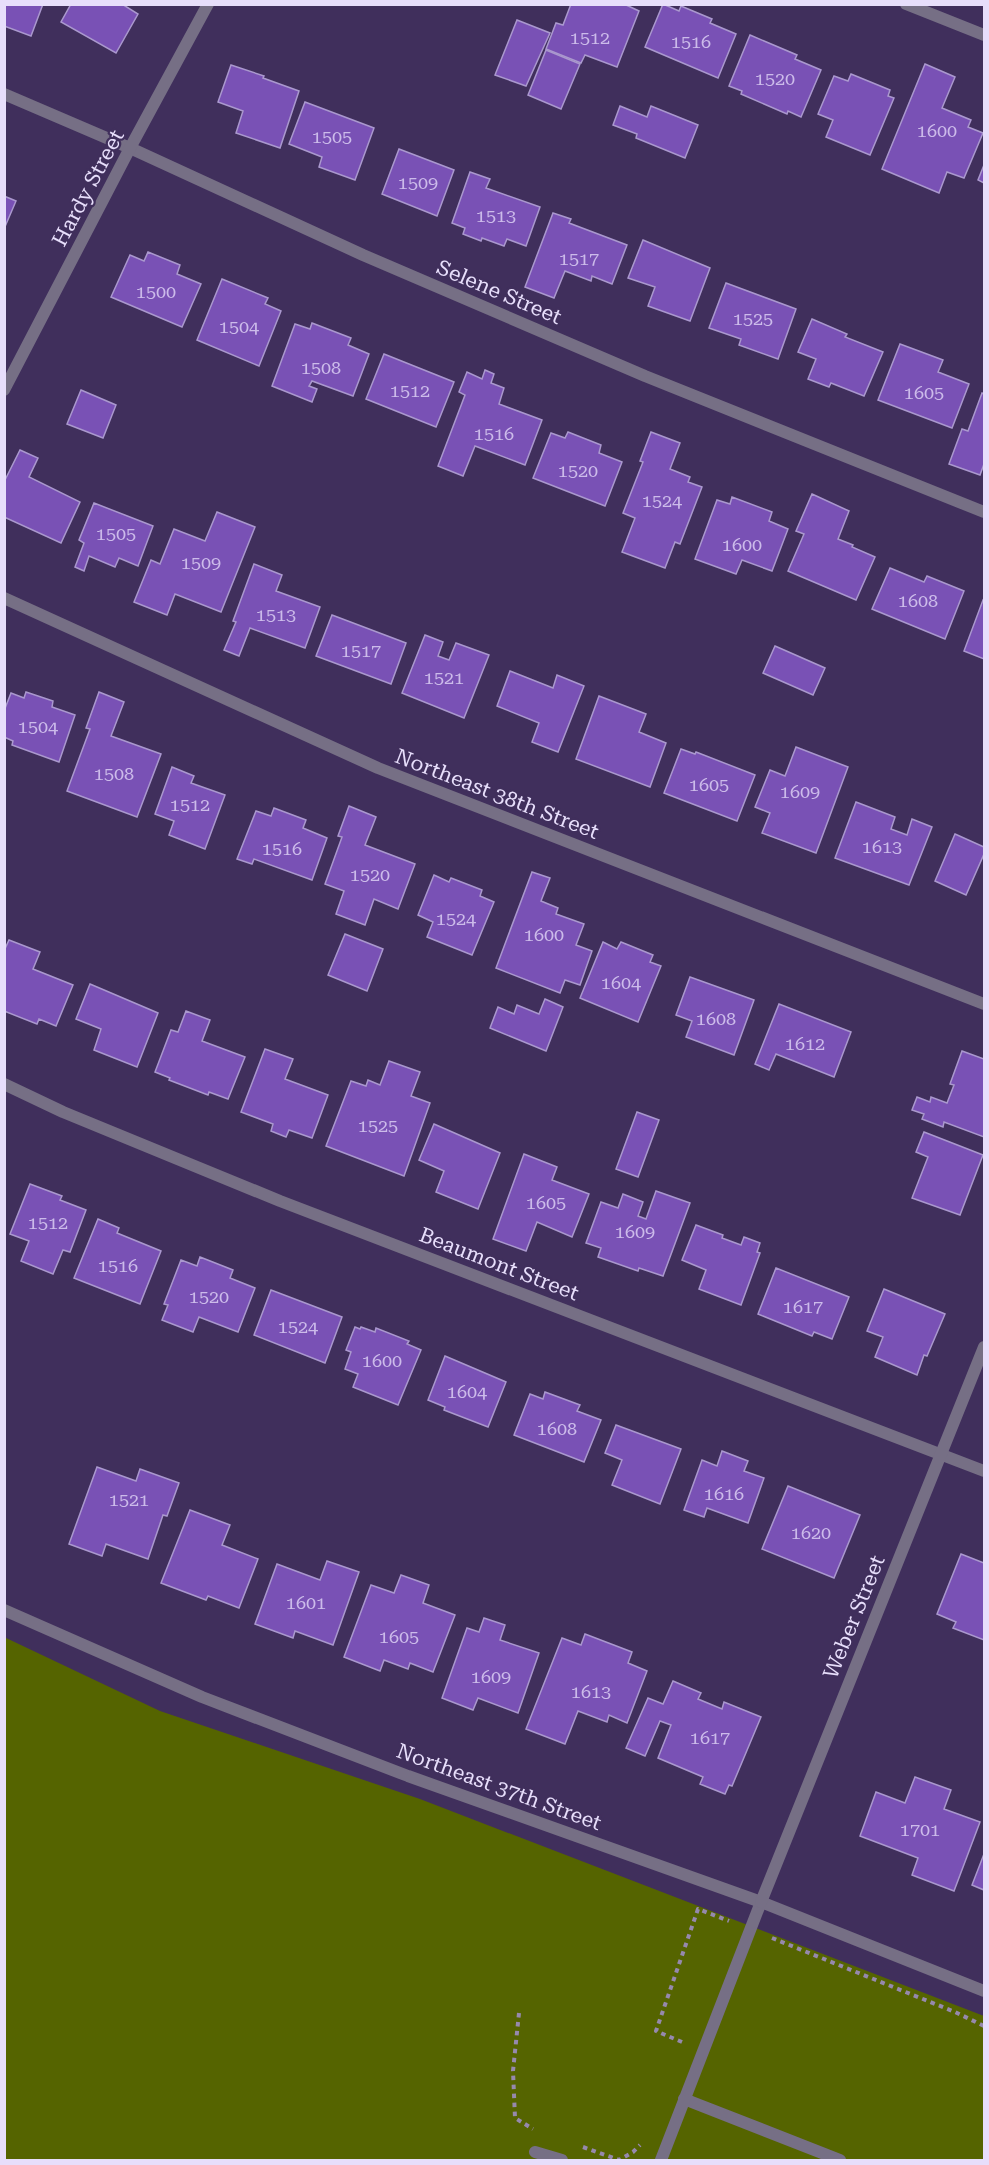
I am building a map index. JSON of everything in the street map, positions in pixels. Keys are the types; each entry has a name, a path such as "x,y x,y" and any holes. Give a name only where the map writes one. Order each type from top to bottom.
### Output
{"street":[{"name":"Hardy Street","path":"4,390 208,4"},
{"path":"906,4 984,35"},
{"name":"Selene Street","path":"4,94 130,148 363,255 623,366 984,512"},
{"name":"Northeast 38th Street","path":"4,598 378,768 984,1004"},
{"name":"Beaumont Street","path":"4,1084 63,1112 280,1201 984,1471"},
{"name":"Weber Street","path":"661,2160 761,1902 984,1347"},
{"name":"Northeast 37th Street","path":"4,1610 212,1702 408,1776 761,1902 984,1991"},
{"path":"684,2099 840,2160"},
{"path":"535,2152 562,2160"}],"path":[{"path":"519,2013 513,2072 515,2118 534,2130"}],"green space":[{"path":"4,1637 160,1711 420,1799 984,2016 984,2160 5,2160"}],"building":[{"path":"4,4 43,4 31,36 4,26"},
{"path":"71,4 122,4 138,14 116,53 61,22"},
{"path":"571,4 624,4 639,11 617,67 585,55 581,63 546,49 556,23 563,25"},
{"path":"663,4 679,11 681,6 712,19 710,23 736,34 718,78 645,47"},
{"path":"517,20 550,33 526,86 495,75"},
{"path":"750,35 797,55 795,59 821,70 801,117 788,111 787,114 741,94 742,91 729,86"},
{"path":"546,50 580,64 561,109 528,95"},
{"path":"925,64 955,77 942,108 971,120 968,127 983,133 964,178 947,172 939,193 882,169"},
{"path":"231,65 299,91 280,148 236,133 243,111 218,102"},
{"path":"851,74 890,90 888,96 894,98 870,155 826,137 833,120 818,114 834,76 848,81"},
{"path":"305,102 374,128 355,180 319,167 322,157 289,144"},
{"path":"620,106 647,117 651,106 698,125 685,158 636,138 637,134 613,125"},
{"path":"399,149 454,170 437,216 382,194"},
{"path":"984,165 984,183 978,180"},
{"path":"470,172 490,179 486,188 540,207 526,246 507,239 504,246 482,238 481,241 463,234 465,228 452,223"},
{"path":"4,196 16,201 4,229"},
{"path":"553,213 571,219 569,223 627,245 612,284 592,276 591,281 565,271 554,298 525,287"},
{"path":"643,240 710,268 690,321 648,306 655,287 628,278"},
{"path":"148,252 180,265 177,274 201,284 182,327 111,297 130,255 144,261"},
{"path":"222,279 268,298 265,304 281,311 259,366 197,340"},
{"path":"726,283 796,309 778,359 739,345 741,339 709,328"},
{"path":"812,319 847,334 845,337 883,352 864,396 831,383 829,387 808,379 816,359 798,352"},
{"path":"312,323 351,338 348,345 369,354 353,396 312,381 309,386 317,389 312,402 272,386 295,324 310,329"},
{"path":"900,344 943,360 938,372 969,384 952,428 878,400"},
{"path":"384,354 454,382 436,427 366,399"},
{"path":"485,370 494,374 491,383 504,388 499,404 542,420 525,465 475,446 463,476 438,466 465,395 459,392 467,372 482,379"},
{"path":"81,390 116,405 103,438 67,424"},
{"path":"982,393 984,394 984,464 980,475 949,464 962,429 968,431"},
{"path":"568,432 601,445 599,453 622,462 605,506 533,478 551,433 565,438"},
{"path":"651,432 680,443 670,469 690,477 688,482 702,487 680,544 675,542 665,568 622,552 635,518 623,513 643,462 640,461"},
{"path":"20,450 38,458 29,477 80,502 61,543 4,517 4,482"},
{"path":"812,494 849,511 838,539 875,557 856,600 788,571 804,534 796,531"},
{"path":"732,497 772,512 769,521 788,529 772,571 742,560 736,574 695,559 717,500 730,504"},
{"path":"94,503 153,526 138,566 119,558 115,567 89,556 84,571 75,567 84,543 79,540"},
{"path":"217,512 255,527 221,612 175,594 167,615 134,602 151,560 160,564 174,529 205,541"},
{"path":"254,564 282,575 276,591 320,607 305,648 250,628 239,656 224,650 236,622 233,621"},
{"path":"890,568 924,582 927,576 964,591 945,639 872,609"},
{"path":"984,601 984,659 964,651"},
{"path":"332,615 406,643 391,684 316,656"},
{"path":"425,635 443,642 438,656 449,660 456,643 489,655 464,718 402,693"},
{"path":"775,646 825,668 813,695 763,673"},
{"path":"510,671 553,688 557,675 584,686 558,752 532,742 539,723 497,706"},
{"path":"26,692 53,701 52,707 75,715 59,762 12,745 13,741 4,737 4,711 11,693 24,698"},
{"path":"99,692 124,702 111,736 161,754 137,817 67,791 90,729 86,728"},
{"path":"599,696 646,714 639,732 666,743 650,787 576,759"},
{"path":"796,747 848,767 816,853 762,833 770,813 755,807 770,770 785,776"},
{"path":"681,749 695,754 696,752 755,775 737,821 664,793"},
{"path":"172,767 194,776 191,783 225,795 205,849 169,835 174,821 155,814"},
{"path":"856,802 895,817 891,829 907,835 912,819 932,827 909,885 835,858"},
{"path":"349,806 376,817 365,845 415,864 398,909 374,899 365,925 336,914 344,891 325,884 342,837 338,836"},
{"path":"274,808 306,820 303,828 327,838 312,880 254,859 252,864 237,859 256,811 271,816"},
{"path":"955,834 984,847 984,854 966,895 935,881"},
{"path":"532,872 550,878 541,901 558,908 556,914 584,924 576,945 592,951 580,985 565,980 560,993 496,968"},
{"path":"434,875 449,882 451,878 482,890 480,896 494,902 472,955 427,937 433,922 418,915"},
{"path":"345,934 383,949 367,991 328,975"},
{"path":"9,940 40,952 33,969 73,985 56,1026 39,1019 37,1024 4,1011 4,951"},
{"path":"603,942 617,949 621,942 653,955 650,962 661,966 638,1022 580,998"},
{"path":"690,977 754,1000 734,1055 686,1037 692,1021 676,1015"},
{"path":"90,984 158,1013 137,1067 94,1050 101,1029 76,1019"},
{"path":"545,999 563,1007 546,1051 490,1028 498,1007 514,1014 517,1005 539,1014"},
{"path":"779,1004 851,1032 834,1077 776,1054 769,1070 755,1064"},
{"path":"186,1011 210,1020 202,1041 245,1057 228,1099 209,1092 208,1095 155,1072 171,1030 178,1032"},
{"path":"265,1049 293,1059 285,1079 328,1095 312,1138 289,1130 286,1137 271,1131 273,1124 241,1112"},
{"path":"962,1051 984,1059 984,1137 944,1122 943,1127 922,1119 924,1114 912,1110 917,1097 930,1102 931,1097 947,1103 954,1085 950,1084"},
{"path":"389,1061 420,1072 411,1096 430,1103 404,1176 326,1146 351,1081 366,1086 368,1080 380,1085"},
{"path":"637,1112 659,1120 638,1177 616,1169"},
{"path":"434,1124 500,1153 478,1209 436,1192 444,1171 419,1160"},
{"path":"924,1132 983,1155 960,1215 912,1198 928,1157 916,1152"},
{"path":"524,1154 557,1167 552,1180 589,1194 572,1237 537,1222 526,1251 493,1239"},
{"path":"30,1184 62,1196 60,1200 86,1210 70,1252 63,1250 53,1274 21,1261 29,1241 10,1234"},
{"path":"656,1191 690,1203 663,1276 639,1268 638,1271 598,1257 601,1248 586,1243 601,1202 618,1208 623,1194 643,1202 638,1216 646,1219"},
{"path":"98,1219 119,1228 117,1233 161,1251 140,1304 74,1278"},
{"path":"696,1225 723,1235 722,1238 741,1245 744,1237 760,1243 757,1252 760,1253 741,1305 699,1289 706,1270 682,1260"},
{"path":"200,1257 233,1270 230,1278 255,1288 238,1332 199,1317 193,1332 162,1320 168,1305 164,1304 181,1260 197,1266"},
{"path":"776,1268 849,1297 832,1339 814,1332 812,1336 758,1314"},
{"path":"884,1289 945,1314 927,1356 924,1355 917,1375 875,1357 883,1337 867,1331"},
{"path":"271,1290 342,1317 325,1363 254,1335"},
{"path":"355,1327 375,1332 376,1328 409,1341 407,1344 421,1350 398,1405 353,1387 358,1374 345,1369 351,1352 346,1350"},
{"path":"445,1356 506,1382 488,1427 444,1410 445,1407 428,1400"},
{"path":"545,1392 580,1405 577,1411 601,1420 584,1462 514,1435 530,1394 543,1399"},
{"path":"616,1425 681,1449 660,1504 612,1485 622,1460 605,1453"},
{"path":"722,1451 748,1461 744,1471 764,1478 748,1523 707,1508 704,1517 684,1510 702,1460 717,1466"},
{"path":"97,1467 136,1481 140,1469 179,1483 167,1516 163,1515 148,1559 106,1544 102,1556 69,1544"},
{"path":"788,1486 860,1515 834,1578 762,1549"},
{"path":"190,1510 230,1525 222,1545 258,1559 239,1608 208,1596 206,1600 161,1583"},
{"path":"961,1554 984,1563 984,1640 953,1628 956,1622 937,1614"},
{"path":"327,1561 359,1572 333,1645 295,1631 293,1638 255,1624 277,1564 320,1580"},
{"path":"401,1575 429,1585 423,1603 455,1615 433,1672 410,1663 408,1669 384,1660 380,1671 344,1657 371,1585 394,1593"},
{"path":"484,1618 505,1625 500,1640 539,1653 518,1713 478,1698 473,1710 442,1698 467,1628 479,1632"},
{"path":"585,1634 632,1652 628,1663 647,1671 627,1723 609,1715 607,1722 578,1711 565,1744 526,1729 562,1638 581,1645"},
{"path":"673,1681 701,1693 698,1699 722,1709 724,1702 761,1717 732,1786 729,1785 725,1794 700,1784 703,1777 658,1758 671,1725 660,1721 645,1756 626,1748 648,1698 663,1704"},
{"path":"915,1777 951,1790 944,1809 980,1822 954,1891 912,1875 918,1858 860,1836 876,1792 905,1803"},
{"path":"984,1854 984,1890 972,1885"}]}
